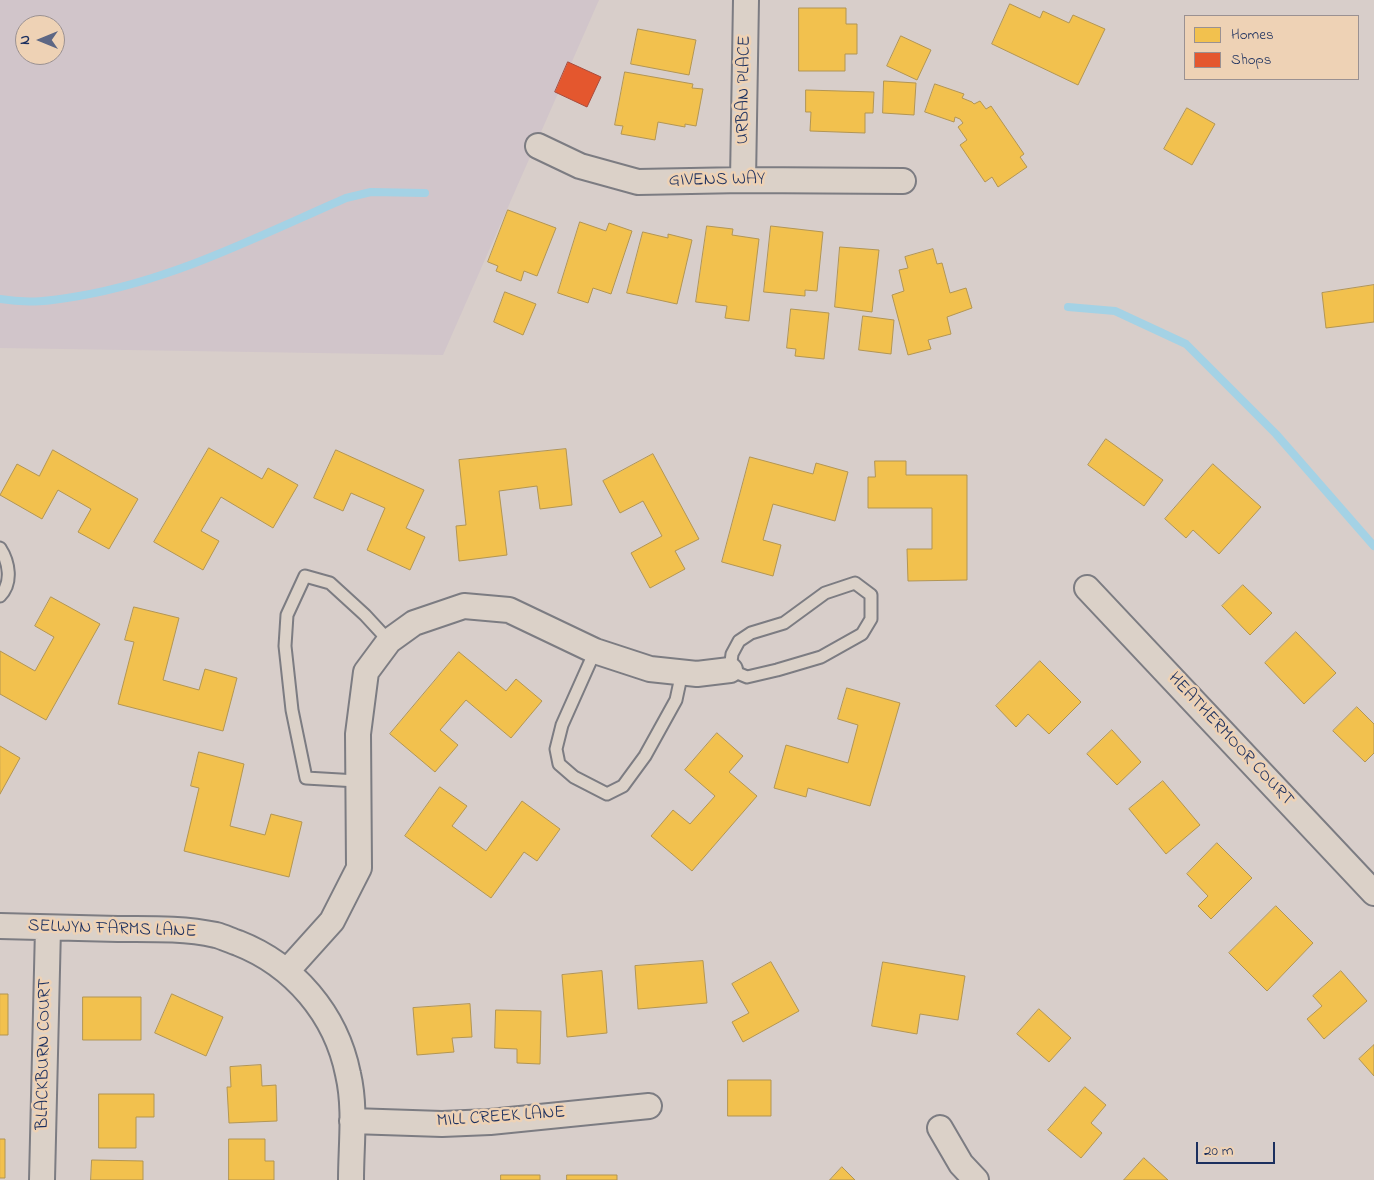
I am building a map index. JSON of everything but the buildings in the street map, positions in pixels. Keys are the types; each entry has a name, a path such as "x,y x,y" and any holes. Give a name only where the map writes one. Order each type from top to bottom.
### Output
{"street":[{"name":"URBAN PLACE","path":"743,180 746,0"},
{"name":"GIVENS WAY","path":"538,146 580,166 638,182 743,180 903,181"},
{"name":"HEATHERMOOR COURT","path":"1087,588 1374,893"},
{"path":"287,972 332,921 359,868 358,734 366,672 388,641 414,623 464,606 509,610 595,651 650,669 697,674 730,670"},
{"name":"SELWYN FARMS LANE","path":"0,926 178,929 218,936 254,950 287,972 306,989 318,1004 328,1020 344,1056 351,1093 351,1180"},
{"name":"BLACKBURN COURT","path":"42,1180 48,928"},
{"name":"MILL CREEK LANE","path":"352,1121 442,1124 490,1122 649,1106"},
{"path":"940,1128 962,1164 976,1180"}],"lane":[{"path":"0,548 5,555 9,577 4,592 0,596"},
{"path":"357,781 306,778 292,710 285,646 287,616 305,576 330,583 365,615 388,641"},
{"path":"855,583 871,595 871,619 862,634 821,657 747,677 730,670 732,654 739,641 751,633 784,623 825,593 855,583"},
{"path":"595,651 562,725 556,748 559,764 574,777 607,794 623,786 645,756 676,700 682,672"}],"shaded area":[{"path":"0,0 599,0 443,355 0,348"}],"waterway":[{"path":"0,299 30,302 79,296 114,289 182,268 346,198 371,192 425,193"},
{"path":"1068,307 1115,311 1186,344 1276,434 1374,546"}]}
